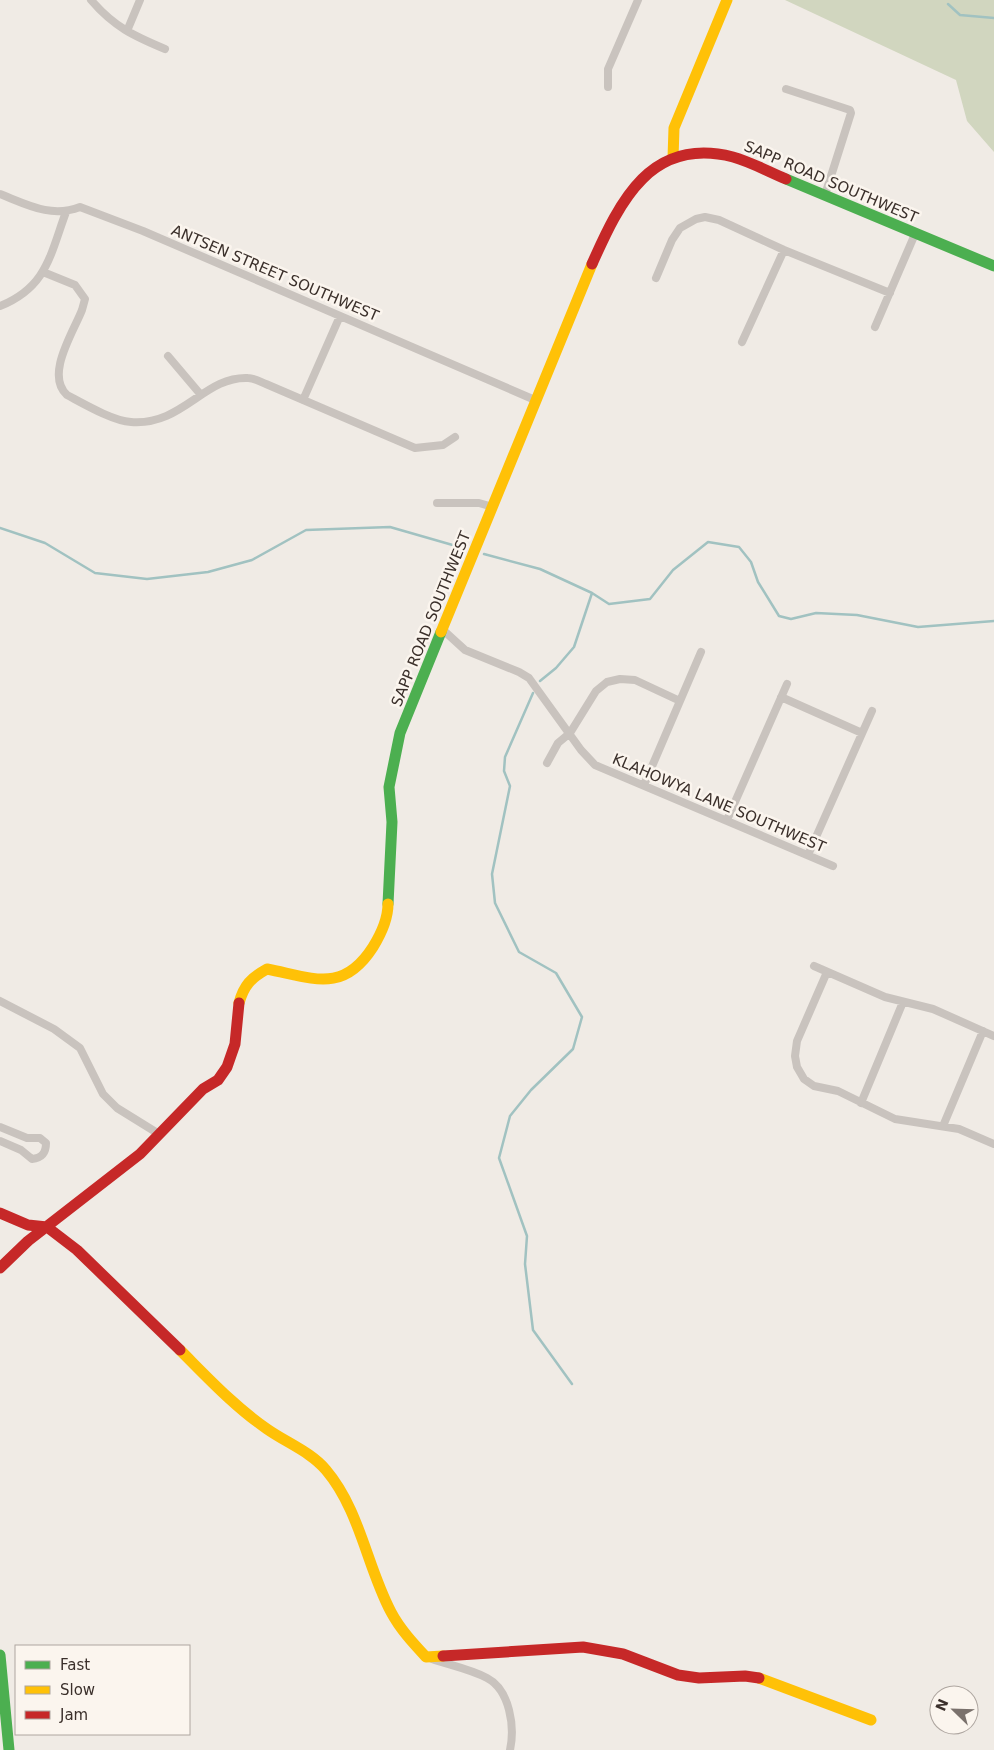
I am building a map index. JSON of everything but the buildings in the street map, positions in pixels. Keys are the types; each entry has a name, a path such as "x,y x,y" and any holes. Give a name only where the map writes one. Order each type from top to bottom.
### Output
{"street":[{"path":"91,0 106,18 127,31 165,49"},
{"path":"127,31 140,0"},
{"path":"608,88 608,69 638,0"},
{"path":"673,158 674,128 726,0"},
{"path":"786,89 850,110 851,113 825,195"},
{"name":"SAPP ROAD SOUTHWEST","path":"0,1268 46,1227 140,1154 203,1089 218,1080 227,1067 235,1044 238,1006 243,988 253,977 267,969 322,980 344,977 359,965 382,932 388,909 392,822 390,787 400,733 587,274 620,202 640,178 654,167 684,155 710,152 732,157 994,266"},
{"name":"ANTSEN STREET SOUTHWEST","path":"0,194 39,209 66,212 80,206 143,231 535,400"},
{"path":"0,306 21,296 33,286 43,272 66,212"},
{"path":"656,278 675,235 684,225 705,217 720,220 784,250 890,293"},
{"path":"875,327 915,234"},
{"path":"742,342 784,250"},
{"path":"43,272 75,285 85,299 57,370 60,388 67,395 128,422 144,423 161,420 178,412 214,387 248,378 415,448 443,445 454,437"},
{"path":"303,400 340,316"},
{"path":"168,356 201,395"},
{"path":"437,503 479,503 493,507"},
{"name":"KLAHOWYA LANE SOUTHWEST","path":"442,629 464,650 524,674 595,766 833,866"},
{"path":"644,785 701,652"},
{"path":"547,763 558,743 570,733 596,692 607,682 620,678 635,680 680,701"},
{"path":"727,820 787,684"},
{"path":"781,697 862,733"},
{"path":"808,855 872,711"},
{"path":"814,966 903,1002 933,1009 994,1036"},
{"path":"827,972 796,1041 795,1056 797,1067 804,1079 814,1086 838,1091 894,1119 959,1129 994,1144"},
{"path":"0,1001 54,1029 80,1048 103,1094 117,1108 159,1134"},
{"path":"861,1103 903,1002"},
{"path":"943,1126 983,1031"},
{"path":"0,1127 27,1138 40,1138 46,1143 46,1150 41,1156 32,1159 21,1150 0,1141"},
{"path":"0,1213 28,1225 46,1227 77,1250 133,1303 231,1402 268,1430 311,1456 326,1470 343,1495 391,1612 407,1637 430,1658 488,1678 504,1697 513,1721 510,1750"},
{"path":"430,1658 583,1647 623,1654 678,1675 699,1678 745,1676 767,1679 871,1720"},
{"path":"0,1655 8,1750"}],"green space":[{"path":"785,0 994,0 994,152 967,121 956,80"}],"waterway":[{"path":"948,4 960,15 994,18"},
{"path":"0,528 45,543 95,573 147,579 208,572 252,560 306,530 390,527 463,548"},
{"path":"484,554 540,569 592,593 609,604 650,599 673,570 708,542 739,547 751,562 758,582 779,616 791,619 816,613 857,615 918,627 994,621"},
{"path":"540,681 556,668 574,647 592,593"},
{"path":"533,693 505,757 504,771 510,786 492,874 495,903 519,952 556,973 582,1017 573,1049 531,1090 510,1116 499,1158 527,1236 525,1264 533,1330 572,1384"}],"traffic: fast":[{"path":"786,179 994,266"},
{"path":"388,904 392,822 389,787 400,733 441,632"},
{"path":"0,1655 9,1750"}],"traffic: slow":[{"path":"673,158 674,128 727,0"},
{"path":"441,632 592,264"},
{"path":"239,1003 243,991 249,983 267,969 299,976 326,979 350,972 362,962 376,942 385,921 388,904"},
{"path":"180,1350 243,1411 267,1429 313,1458 326,1470 338,1486 347,1503 391,1612 407,1636 426,1657 443,1656"},
{"path":"759,1678 871,1720"}],"traffic: jam":[{"path":"592,264 614,218 627,197 642,179 660,165 680,156 705,153 733,157 786,179"},
{"path":"0,1268 28,1241 140,1154 203,1089 218,1080 227,1067 235,1044 239,1003"},
{"path":"0,1213 28,1225 47,1227 77,1250 180,1350"},
{"path":"443,1656 583,1647 623,1654 678,1675 699,1678 745,1676 759,1678"}]}
